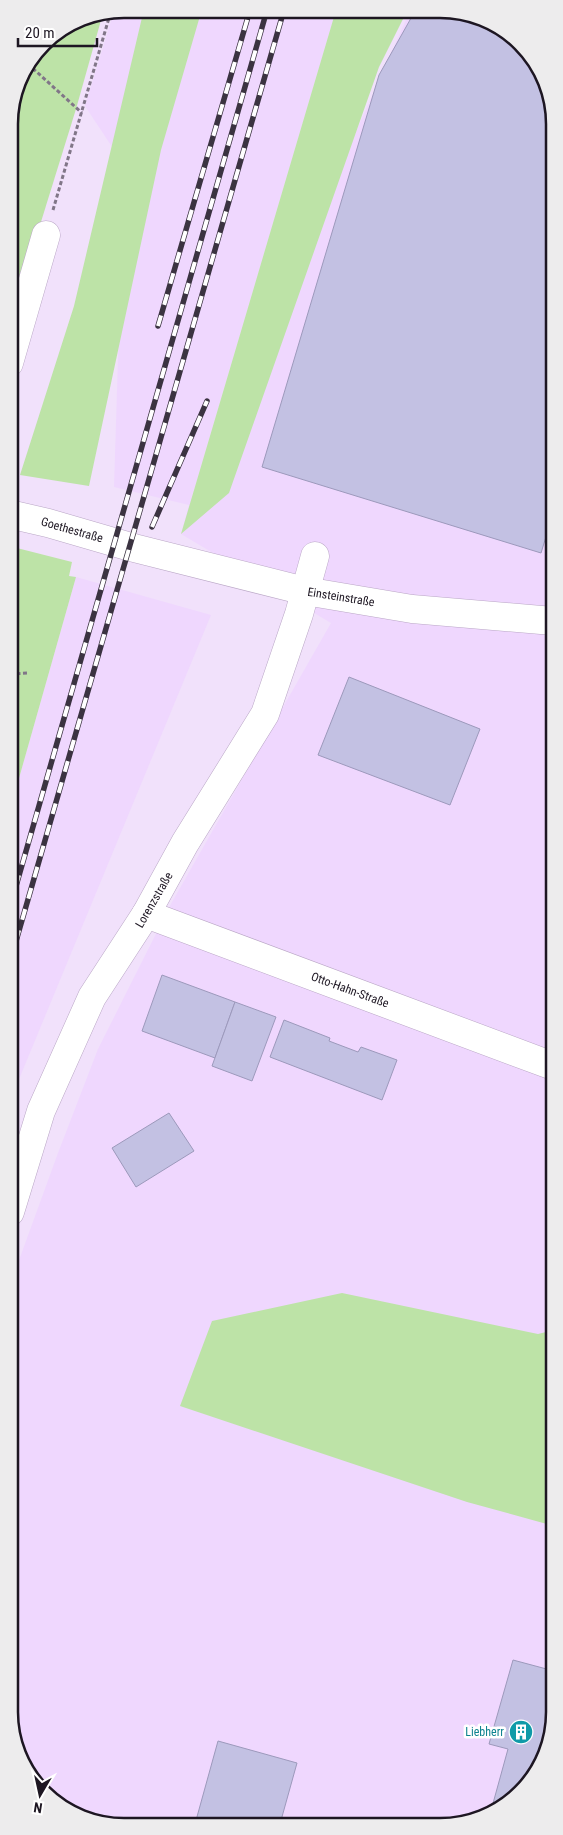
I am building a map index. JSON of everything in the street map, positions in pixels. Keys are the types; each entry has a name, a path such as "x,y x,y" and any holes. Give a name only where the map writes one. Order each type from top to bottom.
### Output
{"street":[{"path":"18,332 46,235"},
{"name":"Goethestraße","path":"18,516 134,548"},
{"name":"Einsteinstraße","path":"134,548 305,592 412,609 546,620"},
{"name":"Lorenzstraße","path":"18,1186 41,1111 92,997 146,914 185,843 265,714 299,614 315,556"},
{"name":"Otto-Hahn-Straße","path":"146,914 545,1063"}],"path":[{"path":"46,235 109,19"},
{"path":"33,68 82,113"},
{"path":"18,674 29,674"}],"shaded area":[{"path":"334,18 191,500 407,18 454,18 487,28 515,48 524,59 542,96 546,123 545,1726 535,1759 528,1771 510,1791 493,1803 474,1812 454,1817 109,1817 89,1812 65,1800 65,1770 34,1770 23,1746 18,1726 18,1263 98,1049 172,902 331,623 181,534 189,505 114,487 124,165 85,106 112,19"},
{"path":"76,577 211,615 18,1082 18,782"}],"green space":[{"path":"142,18 199,18 161,150 89,486 20,475 74,306"},
{"path":"334,18 404,18 379,67 229,493 181,534"},
{"path":"101,20 76,109 18,296 18,109 21,96 28,76 39,59 53,44 70,32 89,23"},
{"path":"18,548 72,562 69,576 76,577 18,782"},
{"path":"342,1293 538,1334 545,1332 545,1524 467,1502 180,1406 212,1321"}],"building":[{"path":"411,18 454,18 487,28 515,48 531,70 542,96 546,123 546,538 541,553 262,467 379,75"},
{"path":"349,677 480,729 450,805 318,755"},
{"path":"162,975 235,1002 215,1058 142,1031"},
{"path":"235,1002 276,1017 252,1081 212,1066"},
{"path":"284,1020 330,1038 329,1041 358,1052 361,1047 397,1060 382,1100 270,1057"},
{"path":"169,1113 194,1151 136,1187 112,1148"},
{"name":"Liebherr","path":"513,1660 545,1669 545,1726 535,1759 519,1782 493,1803 508,1749 489,1744"},
{"path":"218,1741 297,1763 282,1818 197,1818"}],"railway":[{"path":"158,326 248,18"},
{"path":"18,879 265,18"},
{"path":"18,934 282,18"},
{"path":"152,527 207,401"}],"place":[{"name":"Liebherr","path":"521,1732"}]}
